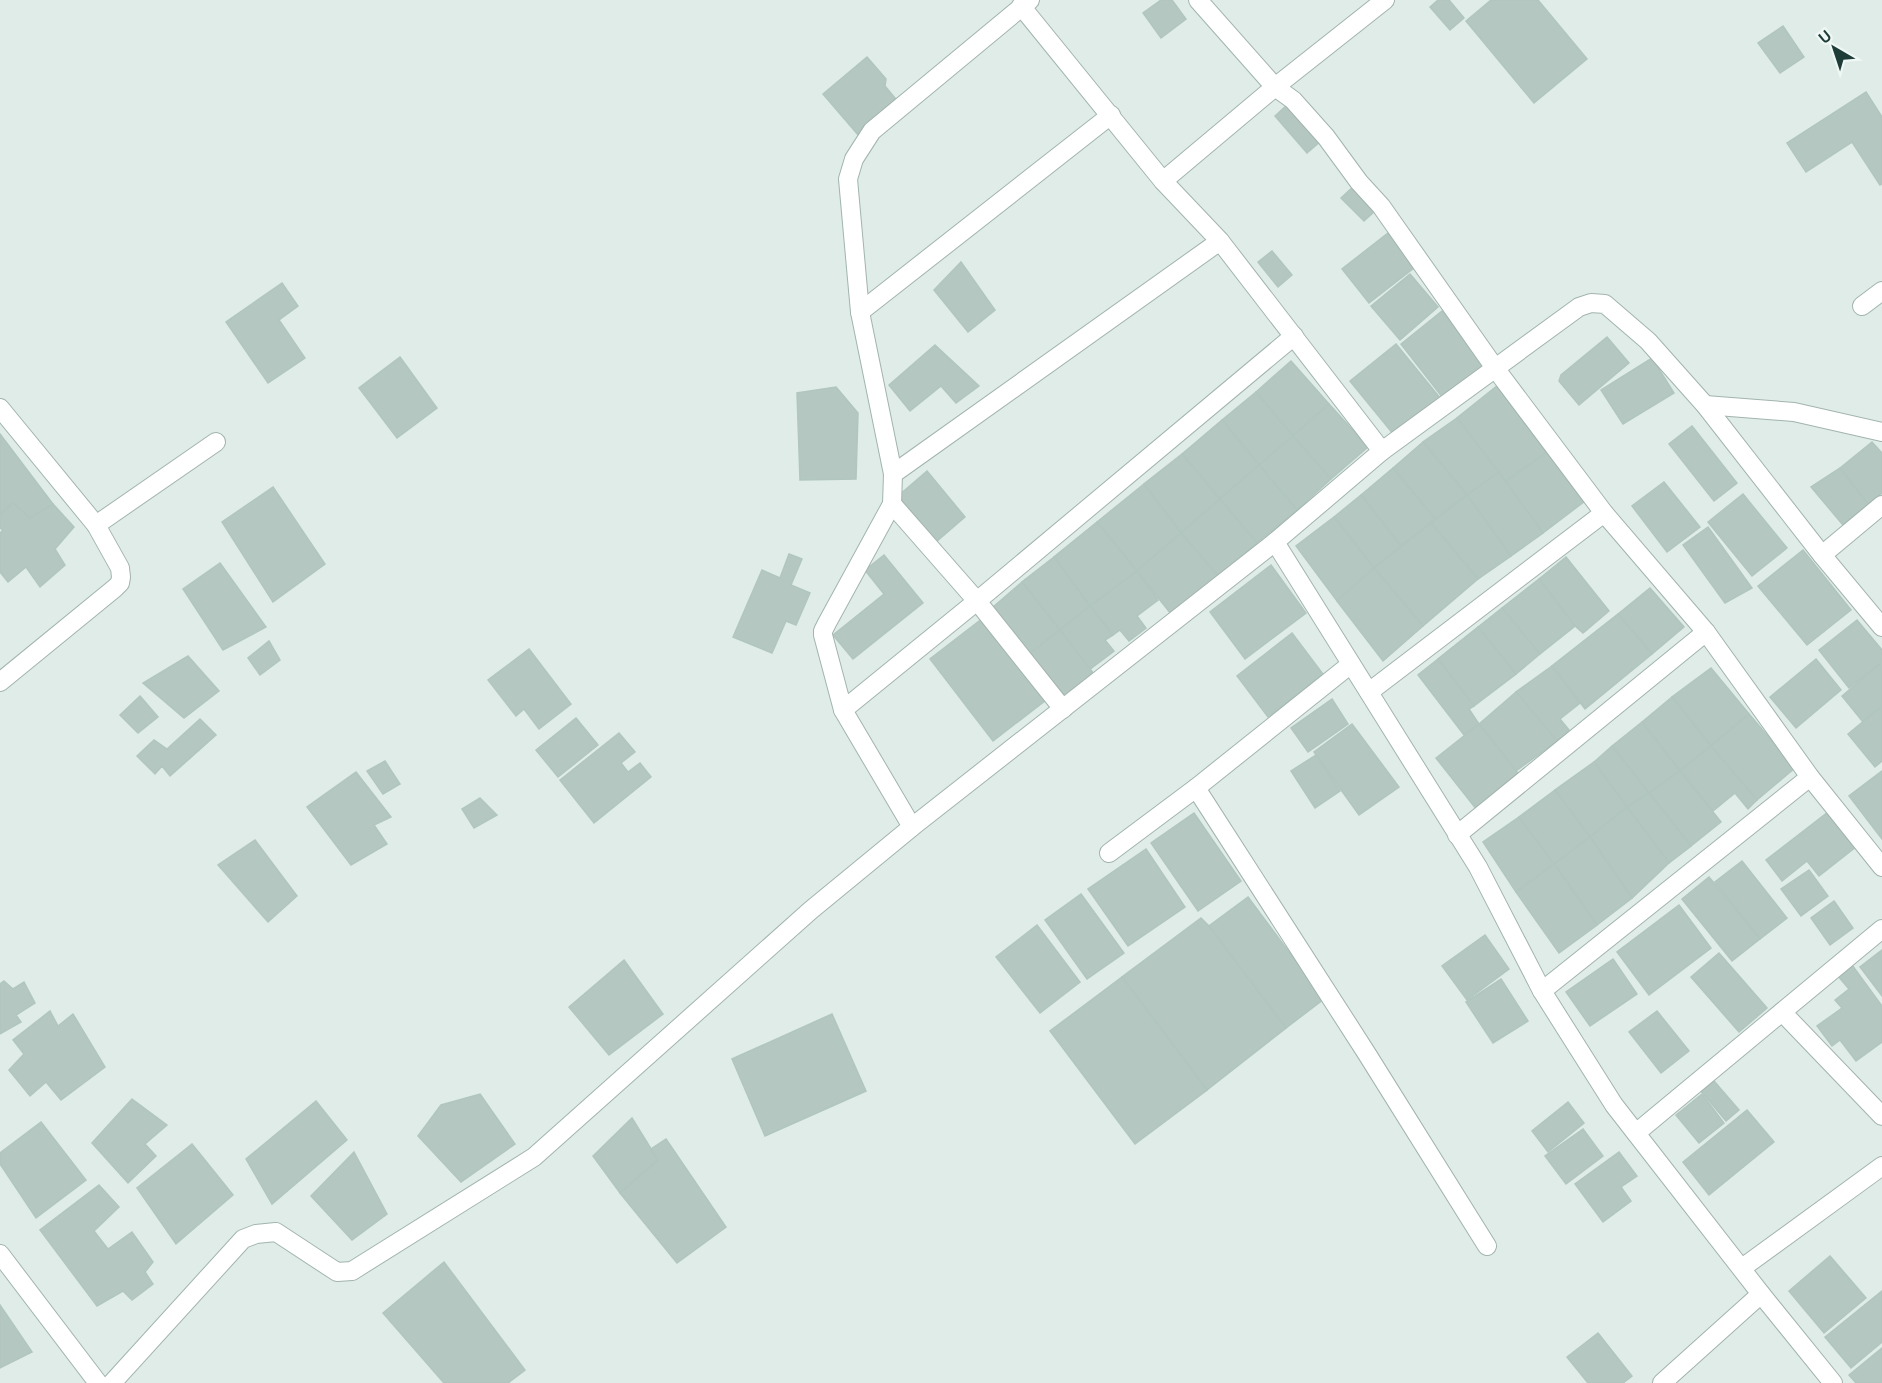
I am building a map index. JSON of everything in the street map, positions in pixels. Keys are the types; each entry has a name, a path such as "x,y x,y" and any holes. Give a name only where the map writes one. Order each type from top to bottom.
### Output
{"street":[{"path":"1198,0 1275,87 1293,100 1319,129 1359,182 1381,206 1495,368 1604,513 1706,632 1810,777 1882,867"},
{"path":"1163,181 1275,87 1385,0"},
{"path":"912,827 843,710 823,631 892,504 893,474 860,312 848,179 854,159 872,131 1026,3 1163,181 1220,241 1382,451"},
{"path":"860,312 1111,115"},
{"path":"893,474 1220,241"},
{"path":"1862,306 1882,291"},
{"path":"112,1383 243,1239 256,1234 276,1232 337,1272 352,1271 534,1157 811,910 912,827 1275,542 1382,451 1579,307 1591,303 1605,304 1648,341 1705,405 1822,555 1882,627"},
{"path":"843,710 1294,336"},
{"path":"1705,405 1794,412 1882,432"},
{"path":"0,408 96,525 120,568 122,577 120,583 0,682"},
{"path":"96,525 216,442"},
{"path":"892,504 977,601 1063,709"},
{"path":"1822,555 1882,505"},
{"path":"1370,692 1604,513"},
{"path":"1275,542 1478,867 1542,992 1614,1105 1833,1383"},
{"path":"1456,835 1706,632"},
{"path":"1109,853 1196,788 1351,664"},
{"path":"1542,992 1810,777"},
{"path":"1196,788 1487,1246"},
{"path":"1635,1133 1882,928"},
{"path":"1782,1012 1882,1116"},
{"path":"1742,1268 1882,1166"},
{"path":"0,1254 98,1383"},
{"path":"1662,1383 1761,1294"}],"building":[{"path":"1161,0 1172,0 1186,19 1161,38 1143,13"},
{"path":"1438,0 1449,0 1464,18 1450,30 1430,7"},
{"path":"1491,0 1538,0 1587,59 1534,103 1466,21"},
{"path":"1783,26 1804,57 1780,73 1758,43"},
{"path":"867,57 886,79 885,86 899,103 859,136 823,94"},
{"path":"1866,92 1882,117 1882,184 1880,185 1852,142 1806,172 1787,143"},
{"path":"1288,104 1321,141 1307,153 1275,116"},
{"path":"1354,186 1376,210 1364,221 1341,198"},
{"path":"1388,233 1415,267 1369,303 1342,269"},
{"path":"1272,251 1292,275 1278,287 1258,262"},
{"path":"961,262 995,310 968,332 934,290"},
{"path":"1410,274 1438,307 1400,340 1371,306"},
{"path":"282,283 298,306 279,320 305,358 268,383 226,322"},
{"path":"1442,311 1485,366 1443,398 1401,344"},
{"path":"1607,337 1629,363 1579,405 1559,381 1561,375"},
{"path":"1396,344 1440,398 1394,435 1350,381"},
{"path":"935,345 979,386 956,403 941,386 910,411 889,385"},
{"path":"400,357 437,408 397,438 359,388"},
{"path":"1652,358 1674,393 1623,424 1601,390"},
{"path":"1291,361 1329,404 1293,436 1256,392"},
{"path":"1498,385 1548,451 1505,482 1457,418"},
{"path":"836,387 858,413 856,479 800,480 797,393"},
{"path":"1256,392 1293,436 1259,465 1222,420"},
{"path":"1329,404 1368,447 1331,479 1293,436"},
{"path":"1457,418 1499,472 1467,495 1423,442"},
{"path":"1222,420 1259,465 1220,499 1182,454"},
{"path":"1692,426 1737,483 1714,501 1669,444"},
{"path":"0,434 53,504 30,518 13,503 0,515"},
{"path":"1293,436 1331,479 1297,510 1259,465"},
{"path":"1423,442 1467,495 1435,519 1393,468"},
{"path":"1872,442 1882,453 1882,493 1868,504 1840,468"},
{"path":"1548,451 1585,501 1543,533 1505,482"},
{"path":"1182,454 1220,499 1181,533 1144,484"},
{"path":"1259,465 1297,510 1257,543 1220,499"},
{"path":"1393,468 1435,519 1401,546 1361,495"},
{"path":"1840,468 1868,504 1843,525 1811,487"},
{"path":"927,471 965,517 936,542 898,496"},
{"path":"1499,472 1543,533 1511,556 1467,495"},
{"path":"1664,482 1700,527 1667,552 1632,506"},
{"path":"1144,484 1181,533 1137,571 1097,522"},
{"path":"273,487 325,564 273,602 222,522"},
{"path":"1743,494 1787,548 1752,576 1708,522"},
{"path":"1361,495 1401,546 1374,568 1334,517"},
{"path":"1467,495 1511,556 1478,579 1431,523"},
{"path":"1220,499 1257,543 1218,576 1181,533"},
{"path":"13,503 30,518 53,504 74,527 55,549 65,565 40,587 26,567 8,582 0,572 0,533 3,530 0,528 0,515"},
{"path":"1334,517 1374,568 1337,601 1296,546"},
{"path":"1097,522 1137,571 1090,606 1054,557"},
{"path":"1431,523 1478,579 1423,626 1374,568"},
{"path":"1708,527 1752,588 1725,603 1683,545"},
{"path":"1181,533 1218,576 1171,614 1137,571"},
{"path":"1803,550 1851,610 1807,645 1758,586"},
{"path":"789,554 802,559 791,585 810,593 796,625 786,621 772,653 733,637 762,570 780,578"},
{"path":"884,555 923,603 853,659 833,635 884,594 865,570"},
{"path":"1054,557 1090,606 1060,630 1022,582"},
{"path":"1566,557 1609,611 1583,633 1539,579"},
{"path":"220,563 266,627 223,650 183,589"},
{"path":"1271,565 1306,613 1245,659 1210,612"},
{"path":"1374,568 1423,626 1383,661 1337,601"},
{"path":"1137,571 1158,600 1137,616 1146,628 1129,641 1120,630 1113,635 1090,606"},
{"path":"1539,579 1575,626 1540,654 1502,608"},
{"path":"1022,582 1060,630 1029,654 993,607"},
{"path":"1650,588 1684,627 1652,654 1618,614"},
{"path":"1090,606 1113,635 1105,640 1114,651 1089,670 1060,630"},
{"path":"1502,608 1540,654 1516,674 1478,627"},
{"path":"1618,614 1652,654 1585,709 1552,666"},
{"path":"983,618 1046,700 993,741 930,659"},
{"path":"1857,620 1882,650 1882,662 1849,688 1819,650"},
{"path":"1478,627 1516,674 1474,706 1438,659"},
{"path":"1060,630 1094,674 1063,698 1029,654"},
{"path":"1292,633 1323,674 1268,717 1237,676"},
{"path":"269,641 280,660 260,675 248,658"},
{"path":"529,649 571,704 539,729 524,709 516,716 488,680"},
{"path":"188,656 219,691 184,718 143,683"},
{"path":"1438,659 1474,706 1469,709 1479,724 1464,735 1418,675"},
{"path":"1816,659 1841,690 1796,728 1770,697"},
{"path":"1882,662 1882,706 1863,722 1842,696"},
{"path":"1552,666 1580,703 1560,719 1569,730 1557,741 1516,692"},
{"path":"1711,668 1749,714 1711,746 1672,697"},
{"path":"1516,692 1557,741 1516,771 1479,724"},
{"path":"140,696 158,717 138,733 120,715"},
{"path":"1672,697 1711,746 1680,771 1642,722"},
{"path":"1332,699 1348,724 1308,752 1291,728"},
{"path":"1882,706 1882,761 1875,767 1848,734"},
{"path":"1749,714 1795,768 1757,800 1711,746"},
{"path":"576,718 598,745 558,777 536,750"},
{"path":"200,719 216,735 170,776 162,766 155,774 137,756 154,740 167,749"},
{"path":"1642,722 1680,771 1649,793 1612,746"},
{"path":"1352,724 1399,787 1359,815 1314,752"},
{"path":"1479,724 1521,777 1477,810 1436,758"},
{"path":"619,733 635,752 621,763 628,772 640,763 651,777 594,823 560,780"},
{"path":"1612,746 1649,793 1627,807 1594,762"},
{"path":"1711,746 1757,800 1748,809 1735,793 1713,811 1680,771"},
{"path":"1316,755 1340,791 1315,808 1291,771"},
{"path":"385,761 400,784 383,794 367,771"},
{"path":"1594,762 1627,807 1590,837 1555,790"},
{"path":"1680,771 1721,822 1691,846 1649,793"},
{"path":"1882,771 1882,839 1849,796"},
{"path":"356,772 391,817 374,825 387,844 351,865 307,807"},
{"path":"1555,790 1590,837 1554,864 1519,817"},
{"path":"1649,793 1691,846 1669,863 1627,807"},
{"path":"480,798 497,815 474,828 462,809"},
{"path":"1627,807 1669,863 1632,898 1590,837"},
{"path":"1828,812 1856,847 1819,876 1807,861 1782,881 1766,860"},
{"path":"1194,813 1241,881 1198,911 1151,843"},
{"path":"1519,817 1554,864 1516,892 1483,842"},
{"path":"1590,837 1632,898 1597,925 1554,864"},
{"path":"255,840 297,896 268,922 218,865"},
{"path":"1146,849 1185,907 1128,946 1088,889"},
{"path":"1742,861 1787,918 1760,939 1715,882"},
{"path":"1554,864 1597,925 1559,953 1516,892"},
{"path":"1809,870 1828,896 1801,916 1781,889"},
{"path":"1709,877 1760,939 1732,961 1682,899"},
{"path":"1081,894 1124,953 1087,979 1045,920"},
{"path":"1248,897 1324,999 1286,1028 1209,926"},
{"path":"1834,901 1853,928 1830,945 1811,918"},
{"path":"1679,905 1711,948 1649,995 1617,952"},
{"path":"1201,918 1286,1028 1207,1090 1122,977"},
{"path":"1037,925 1080,982 1040,1013 996,957"},
{"path":"1485,935 1509,969 1467,1000 1442,966"},
{"path":"1882,950 1882,996 1860,967"},
{"path":"1719,953 1767,1008 1739,1032 1691,977"},
{"path":"1613,959 1637,994 1590,1026 1566,992"},
{"path":"624,960 663,1014 609,1055 569,1007"},
{"path":"1852,965 1882,1006 1882,1042 1856,1061 1840,1040 1832,1046 1817,1026 1842,1008 1835,1000 1849,989 1838,976"},
{"path":"1122,977 1207,1090 1135,1144 1050,1031"},
{"path":"1501,979 1528,1021 1493,1043 1466,1002"},
{"path":"4,981 13,989 24,982 35,1003 16,1015 21,1022 0,1034 0,984"},
{"path":"50,1011 58,1026 73,1014 105,1067 61,1100 46,1082 30,1096 9,1070 24,1054 13,1040"},
{"path":"1657,1011 1689,1051 1661,1073 1629,1032"},
{"path":"832,1014 866,1091 765,1136 732,1059"},
{"path":"1714,1081 1739,1110 1726,1121 1701,1091"},
{"path":"480,1094 515,1144 461,1182 418,1136 441,1105"},
{"path":"1702,1094 1724,1123 1699,1143 1676,1115"},
{"path":"132,1099 167,1125 145,1144 156,1156 128,1183 92,1143"},
{"path":"316,1101 347,1140 272,1204 246,1159"},
{"path":"1568,1102 1584,1123 1548,1152 1532,1131"},
{"path":"1747,1110 1774,1142 1709,1195 1683,1162"},
{"path":"632,1118 658,1160 620,1193 593,1156"},
{"path":"41,1122 86,1180 36,1218 0,1164 0,1153"},
{"path":"1583,1129 1603,1156 1566,1184 1545,1156"},
{"path":"666,1139 726,1227 677,1263 620,1193 658,1160 651,1149"},
{"path":"192,1144 233,1195 176,1244 137,1188"},
{"path":"354,1152 387,1214 352,1240 311,1196"},
{"path":"1619,1152 1637,1176 1621,1187 1631,1201 1603,1222 1575,1184"},
{"path":"99,1185 119,1207 94,1231 108,1249 132,1232 153,1262 145,1272 153,1284 132,1300 123,1291 97,1306 40,1230"},
{"path":"1830,1256 1866,1298 1824,1333 1789,1291"},
{"path":"444,1262 525,1370 508,1383 444,1383 383,1313"},
{"path":"1882,1291 1882,1342 1851,1368 1825,1337"},
{"path":"0,1305 32,1352 0,1368"},
{"path":"1598,1333 1632,1376 1623,1383 1588,1383 1567,1357"},
{"path":"1882,1348 1882,1383 1856,1383 1849,1375"}]}
